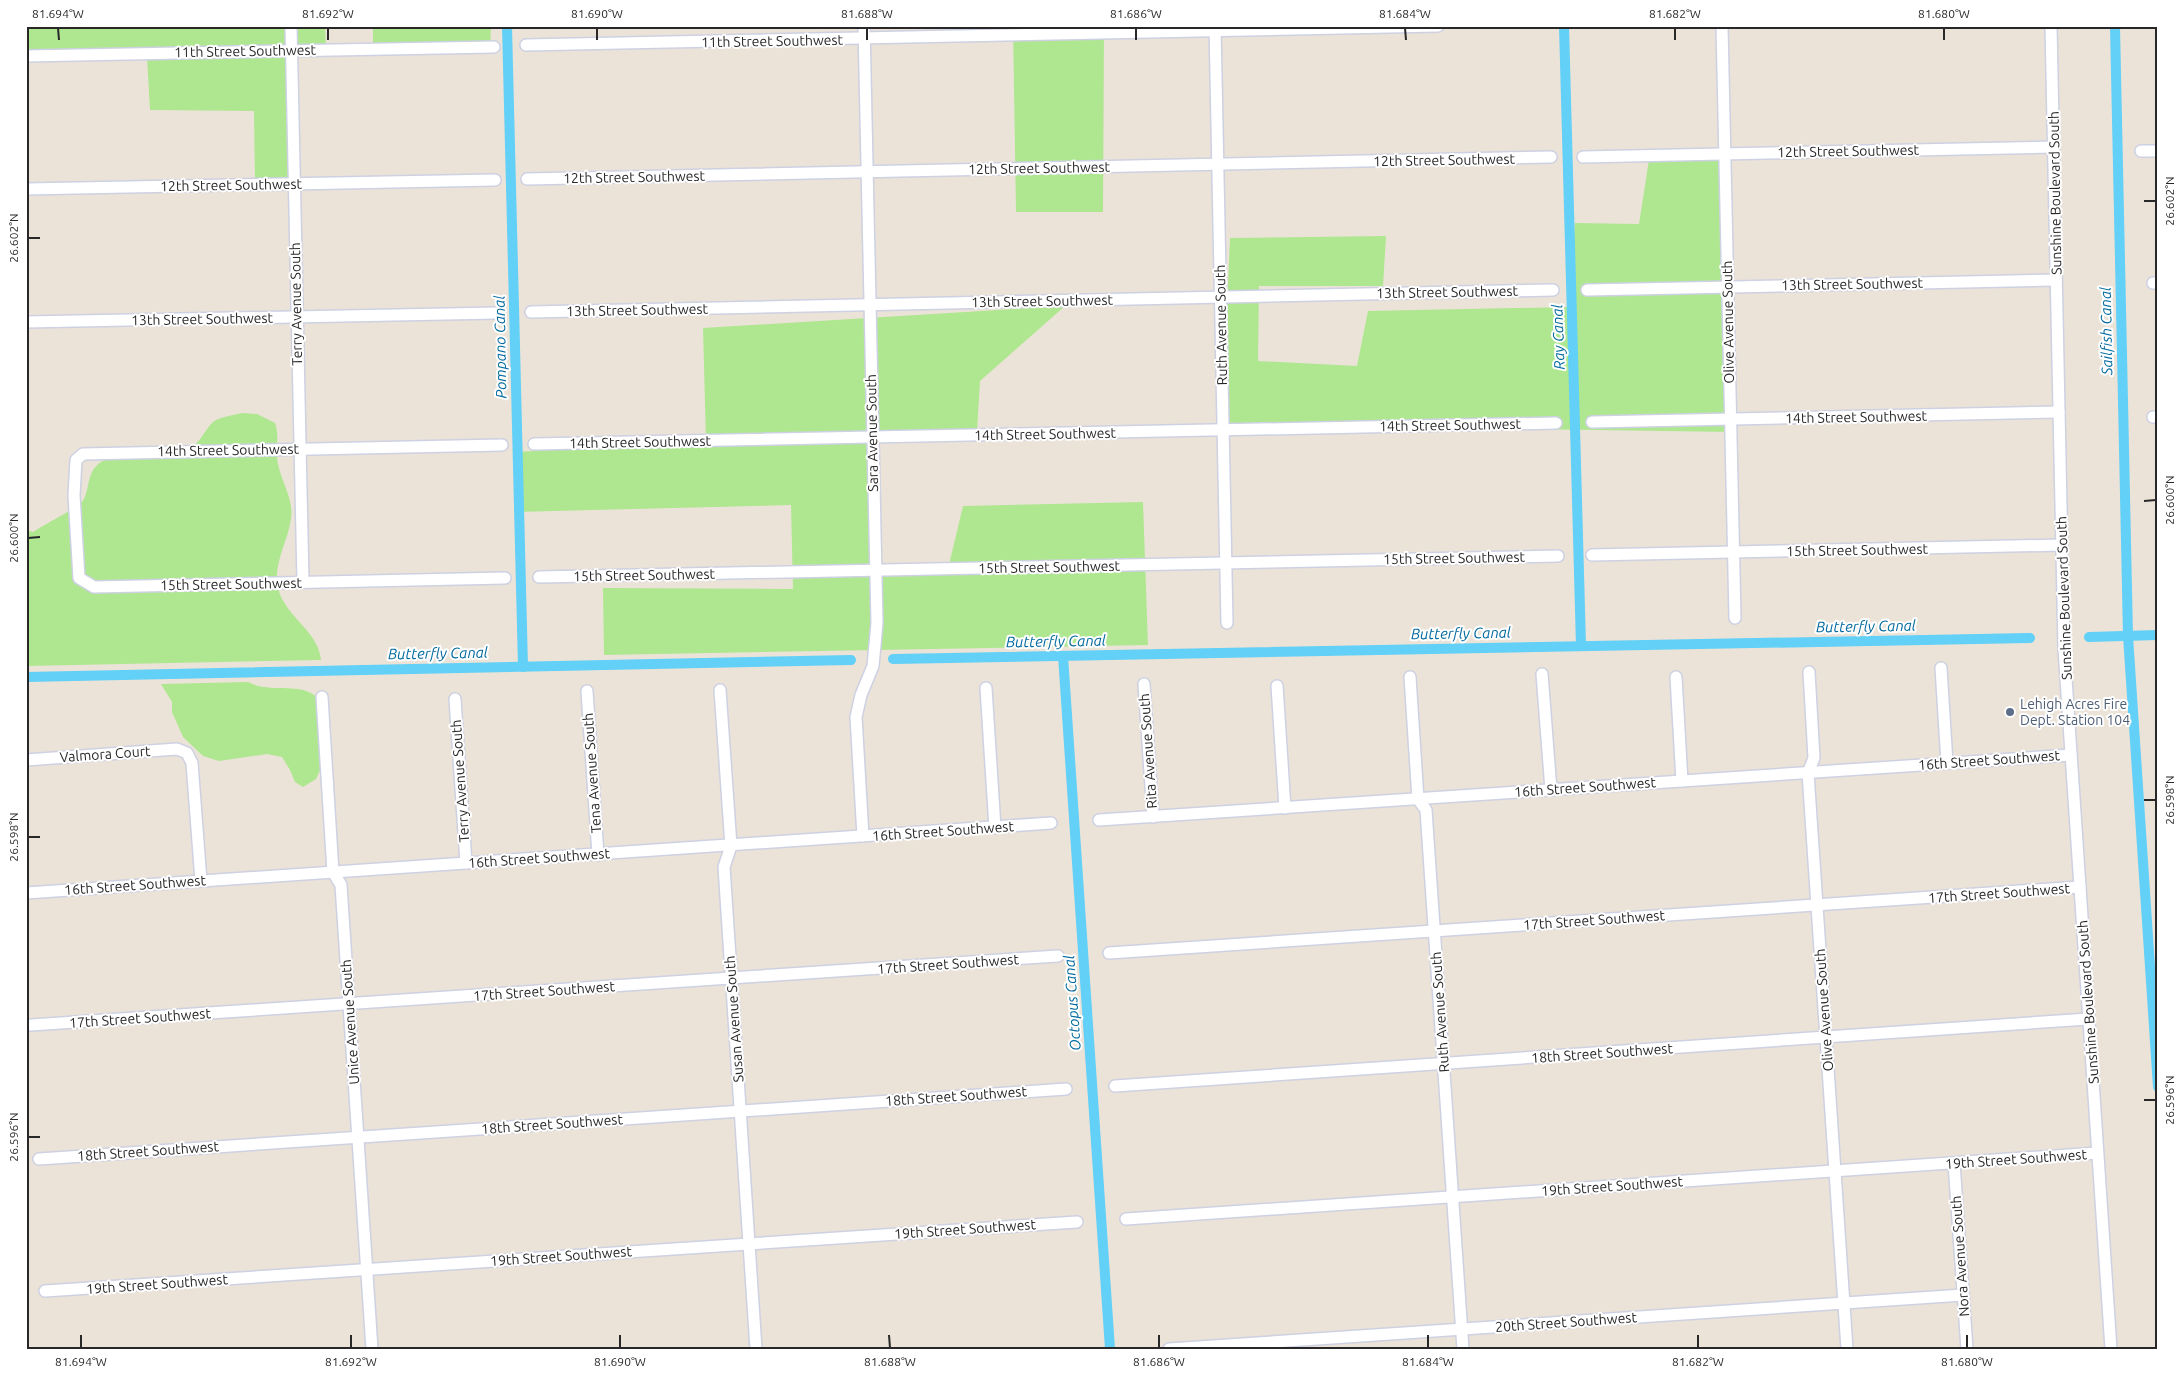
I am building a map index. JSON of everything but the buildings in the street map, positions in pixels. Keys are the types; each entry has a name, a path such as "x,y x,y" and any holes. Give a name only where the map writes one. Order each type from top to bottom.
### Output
{"street":[{"name":"Terry Avenue South","path":"291,26 302,582"},
{"name":"Sara Avenue South","path":"863,836 856,717 875,655 877,623 864,26"},
{"name":"11th Street Southwest","path":"526,45 863,39 1215,29 1438,26"},
{"name":"Olive Avenue South","path":"1722,26 1735,618"},
{"name":"Sunshine Boulevard South","path":"2051,26 2064,649 2111,1349"},
{"name":"Ruth Avenue South","path":"1215,29 1227,624"},
{"name":"11th Street Southwest","path":"26,56 494,47"},
{"name":"12th Street Southwest","path":"1583,157 2054,147"},
{"path":"2141,151 2158,151"},
{"name":"12th Street Southwest","path":"527,179 1551,158"},
{"name":"12th Street Southwest","path":"26,189 495,180"},
{"name":"13th Street Southwest","path":"1587,290 2056,280"},
{"name":"13th Street Southwest","path":"531,312 1553,290"},
{"name":"13th Street Southwest","path":"26,322 497,312"},
{"name":"14th Street Southwest","path":"1592,422 2059,412"},
{"name":"14th Street Southwest","path":"534,444 1556,423"},
{"name":"14th Street Southwest","path":"79,578 74,495 76,460 83,454 502,445"},
{"name":"15th Street Southwest","path":"1592,555 2062,545"},
{"name":"15th Street Southwest","path":"539,577 1558,556"},
{"name":"15th Street Southwest","path":"79,578 94,587 505,578"},
{"path":"1942,668 1947,763"},
{"name":"Olive Avenue South","path":"1808,672 1814,758 1808,773 1847,1349"},
{"path":"1542,674 1551,790"},
{"name":"Ruth Avenue South","path":"1410,677 1418,799 1426,810 1463,1349"},
{"path":"1676,677 1682,781"},
{"name":"Rita Avenue South","path":"1144,684 1153,817"},
{"path":"1277,686 1285,808"},
{"path":"986,688 996,828"},
{"name":"Susan Avenue South","path":"720,690 730,846 724,867 756,1349"},
{"name":"Tena Avenue South","path":"587,691 598,854"},
{"name":"Unice Avenue South","path":"322,697 333,872 341,885 372,1349"},
{"name":"Terry Avenue South","path":"455,699 466,863"},
{"name":"Valmora Court","path":"26,760 176,749 187,753 192,763 201,881"},
{"name":"16th Street Southwest","path":"1099,820 2071,755"},
{"name":"16th Street Southwest","path":"26,893 1052,823"},
{"name":"17th Street Southwest","path":"1109,953 2080,887"},
{"name":"17th Street Southwest","path":"31,1025 1058,956"},
{"name":"18th Street Southwest","path":"1115,1086 2088,1019"},
{"name":"18th Street Southwest","path":"39,1159 1066,1089"},
{"name":"19th Street Southwest","path":"1126,1219 2097,1153"},
{"name":"Nora Avenue South","path":"1954,1163 1967,1349"},
{"name":"19th Street Southwest","path":"45,1291 1077,1222"},
{"name":"20th Street Southwest","path":"1169,1349 1963,1295"}],"green space":[{"path":"26,26 325,26 326,48 291,49 294,187 255,184 254,111 150,110 147,56 26,56"},
{"path":"373,26 491,26 490,51 373,50"},
{"path":"1013,26 1104,26 1103,212 1016,212"},
{"path":"1718,151 1735,432 1222,425 1230,238 1386,236 1383,286 1259,286 1258,361 1357,366 1368,311 1569,307 1575,223 1639,224 1650,153"},
{"path":"1065,306 980,381 977,432 877,435 881,572 947,573 963,506 1143,502 1148,645 604,655 603,588 793,589 791,505 515,512 514,452 706,442 703,328"},
{"path":"242,413 257,414 275,423 278,464 291,505 291,519 278,566 277,582 285,604 313,639 321,660 26,666 26,530 33,532 81,502 86,494 93,470 101,462 119,456 172,454 187,451 196,444 213,422 223,417"},
{"path":"248,682 266,687 293,688 310,692 317,697 322,766 316,779 303,787 295,782 282,757 267,754 219,761 203,756 183,737 172,712 172,702 161,684"}],"waterway":[{"name":"Pompano Canal","path":"507,26 523,667"},
{"name":"Ray Canal","path":"1564,26 1581,646"},
{"name":"Sailfish Canal","path":"2115,26 2128,636 2158,1087"},
{"name":"Butterfly Canal","path":"2089,637 2158,635"},
{"name":"Butterfly Canal","path":"893,659 2030,638"},
{"name":"Octopus Canal","path":"1063,656 1110,1349"},
{"name":"Butterfly Canal","path":"26,677 851,660"}],"place":[{"name":"Lehigh Acres Fire Dept. Station 104","path":"2010,712"}]}
